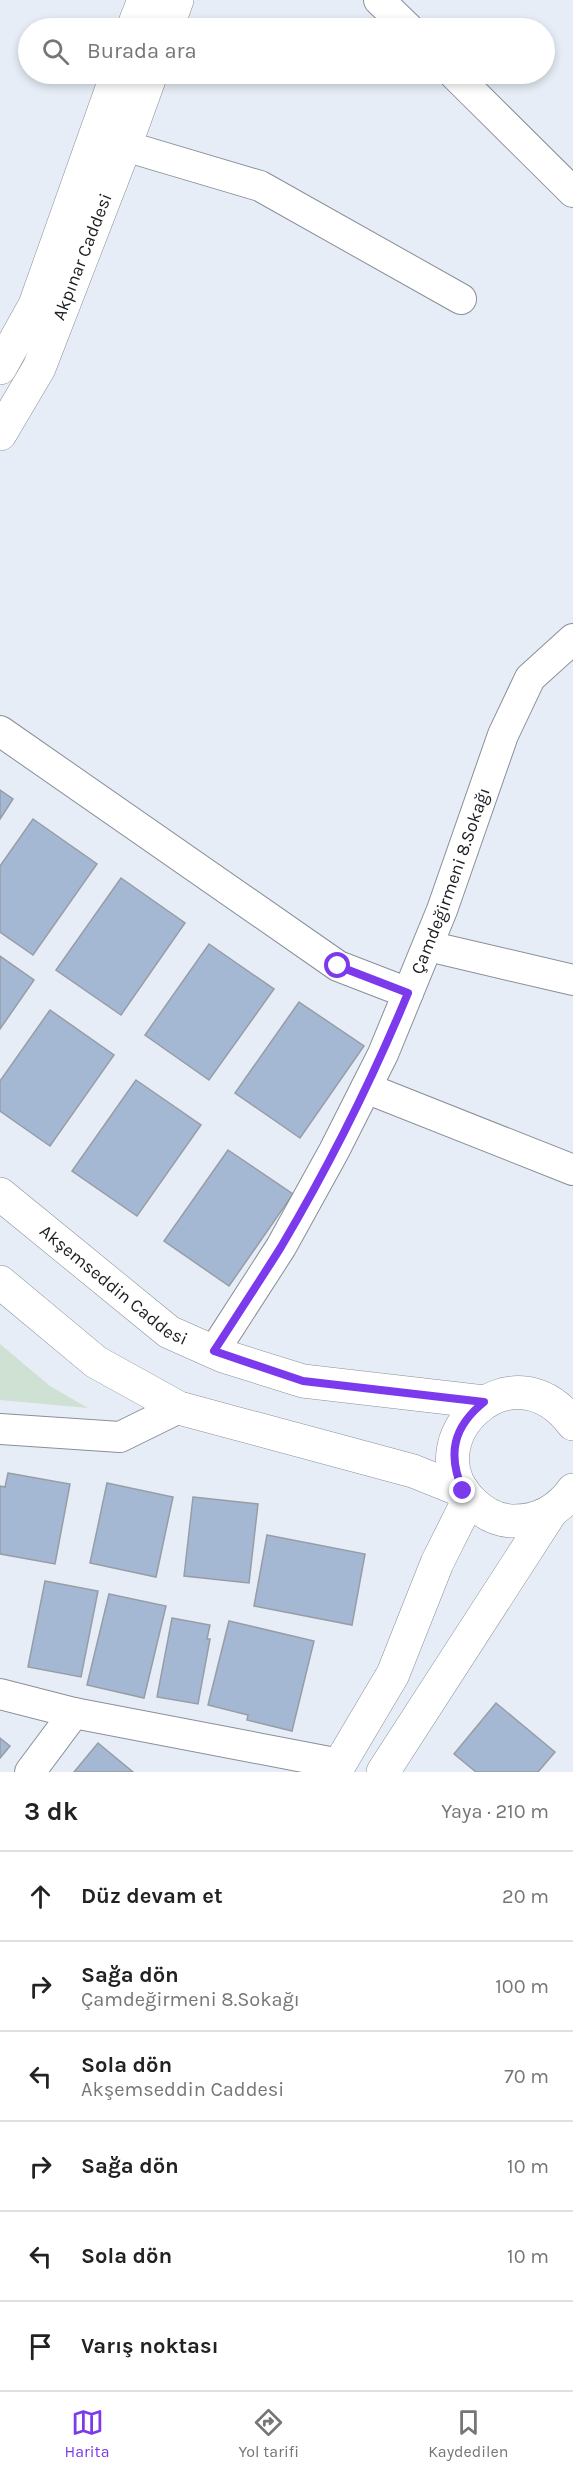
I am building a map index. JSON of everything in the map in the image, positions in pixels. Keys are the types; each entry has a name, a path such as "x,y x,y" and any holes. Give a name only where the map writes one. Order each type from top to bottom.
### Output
{"street":[{"path":"137,18 144,0"},
{"path":"171,18 177,0"},
{"path":"380,0 398,18"},
{"name":"Akpınar Caddesi","path":"0,368 35,305 113,84"},
{"name":"Akpınar Caddesi","path":"0,434 39,368 147,84"},
{"path":"464,84 573,192"},
{"path":"125,146 260,186 461,299"},
{"name":"Çamdeğirmeni 8.Sokağı","path":"214,1351 281,1247 383,1054 442,910 503,735 530,678 573,639"},
{"path":"0,730 338,966 408,993"},
{"path":"428,946 573,980"},
{"path":"366,1088 573,1170"},
{"name":"Akşemseddin Caddesi","path":"0,1194 169,1332 214,1351 303,1381 484,1402"},
{"path":"0,1282 96,1362 179,1408 413,1471 466,1495 493,1516 507,1520 530,1520 566,1501"},
{"path":"0,1694 74,1713 337,1768 393,1674 466,1495 455,1467 455,1442 461,1427 471,1413 484,1402 500,1395 516,1392 533,1394 555,1405 573,1423"},
{"path":"0,1429 120,1437 179,1408"},
{"path":"393,1769 566,1501"},
{"path":"30,1772 74,1713"}],"green space":[{"path":"0,1344 50,1386 88,1408 0,1400"}],"building":[{"path":"0,790 13,799 0,819"},
{"path":"33,819 97,864 33,955 0,932 0,866"},
{"path":"121,878 185,923 121,1015 56,970"},
{"path":"209,944 274,989 209,1080 145,1035"},
{"path":"0,956 34,980 0,1029"},
{"path":"299,1002 364,1046 300,1138 235,1093"},
{"path":"50,1010 114,1055 50,1146 0,1111 0,1081"},
{"path":"136,1080 201,1125 137,1216 72,1171"},
{"path":"228,1150 293,1194 229,1286 164,1241"},
{"path":"8,1473 70,1484 55,1564 0,1554 0,1486 5,1487"},
{"path":"107,1483 173,1497 156,1577 90,1563"},
{"path":"193,1497 258,1504 249,1583 184,1576"},
{"path":"267,1535 365,1554 352,1625 254,1606"},
{"path":"45,1581 98,1591 81,1677 28,1667"},
{"path":"109,1594 166,1606 144,1698 87,1685"},
{"path":"172,1618 210,1625 207,1639 210,1639 198,1704 157,1697"},
{"path":"229,1621 314,1641 292,1731 247,1720 248,1715 208,1705"},
{"path":"496,1703 555,1752 538,1772 476,1772 454,1754"},
{"path":"0,1738 10,1746 0,1758"},
{"path":"98,1743 133,1772 74,1772"}],"route":[{"path":"338,966 408,993 383,1054 334,1151 281,1247 214,1351 223,1356 303,1381 484,1402 471,1413 461,1427 455,1442 456,1476 463,1491"}]}
